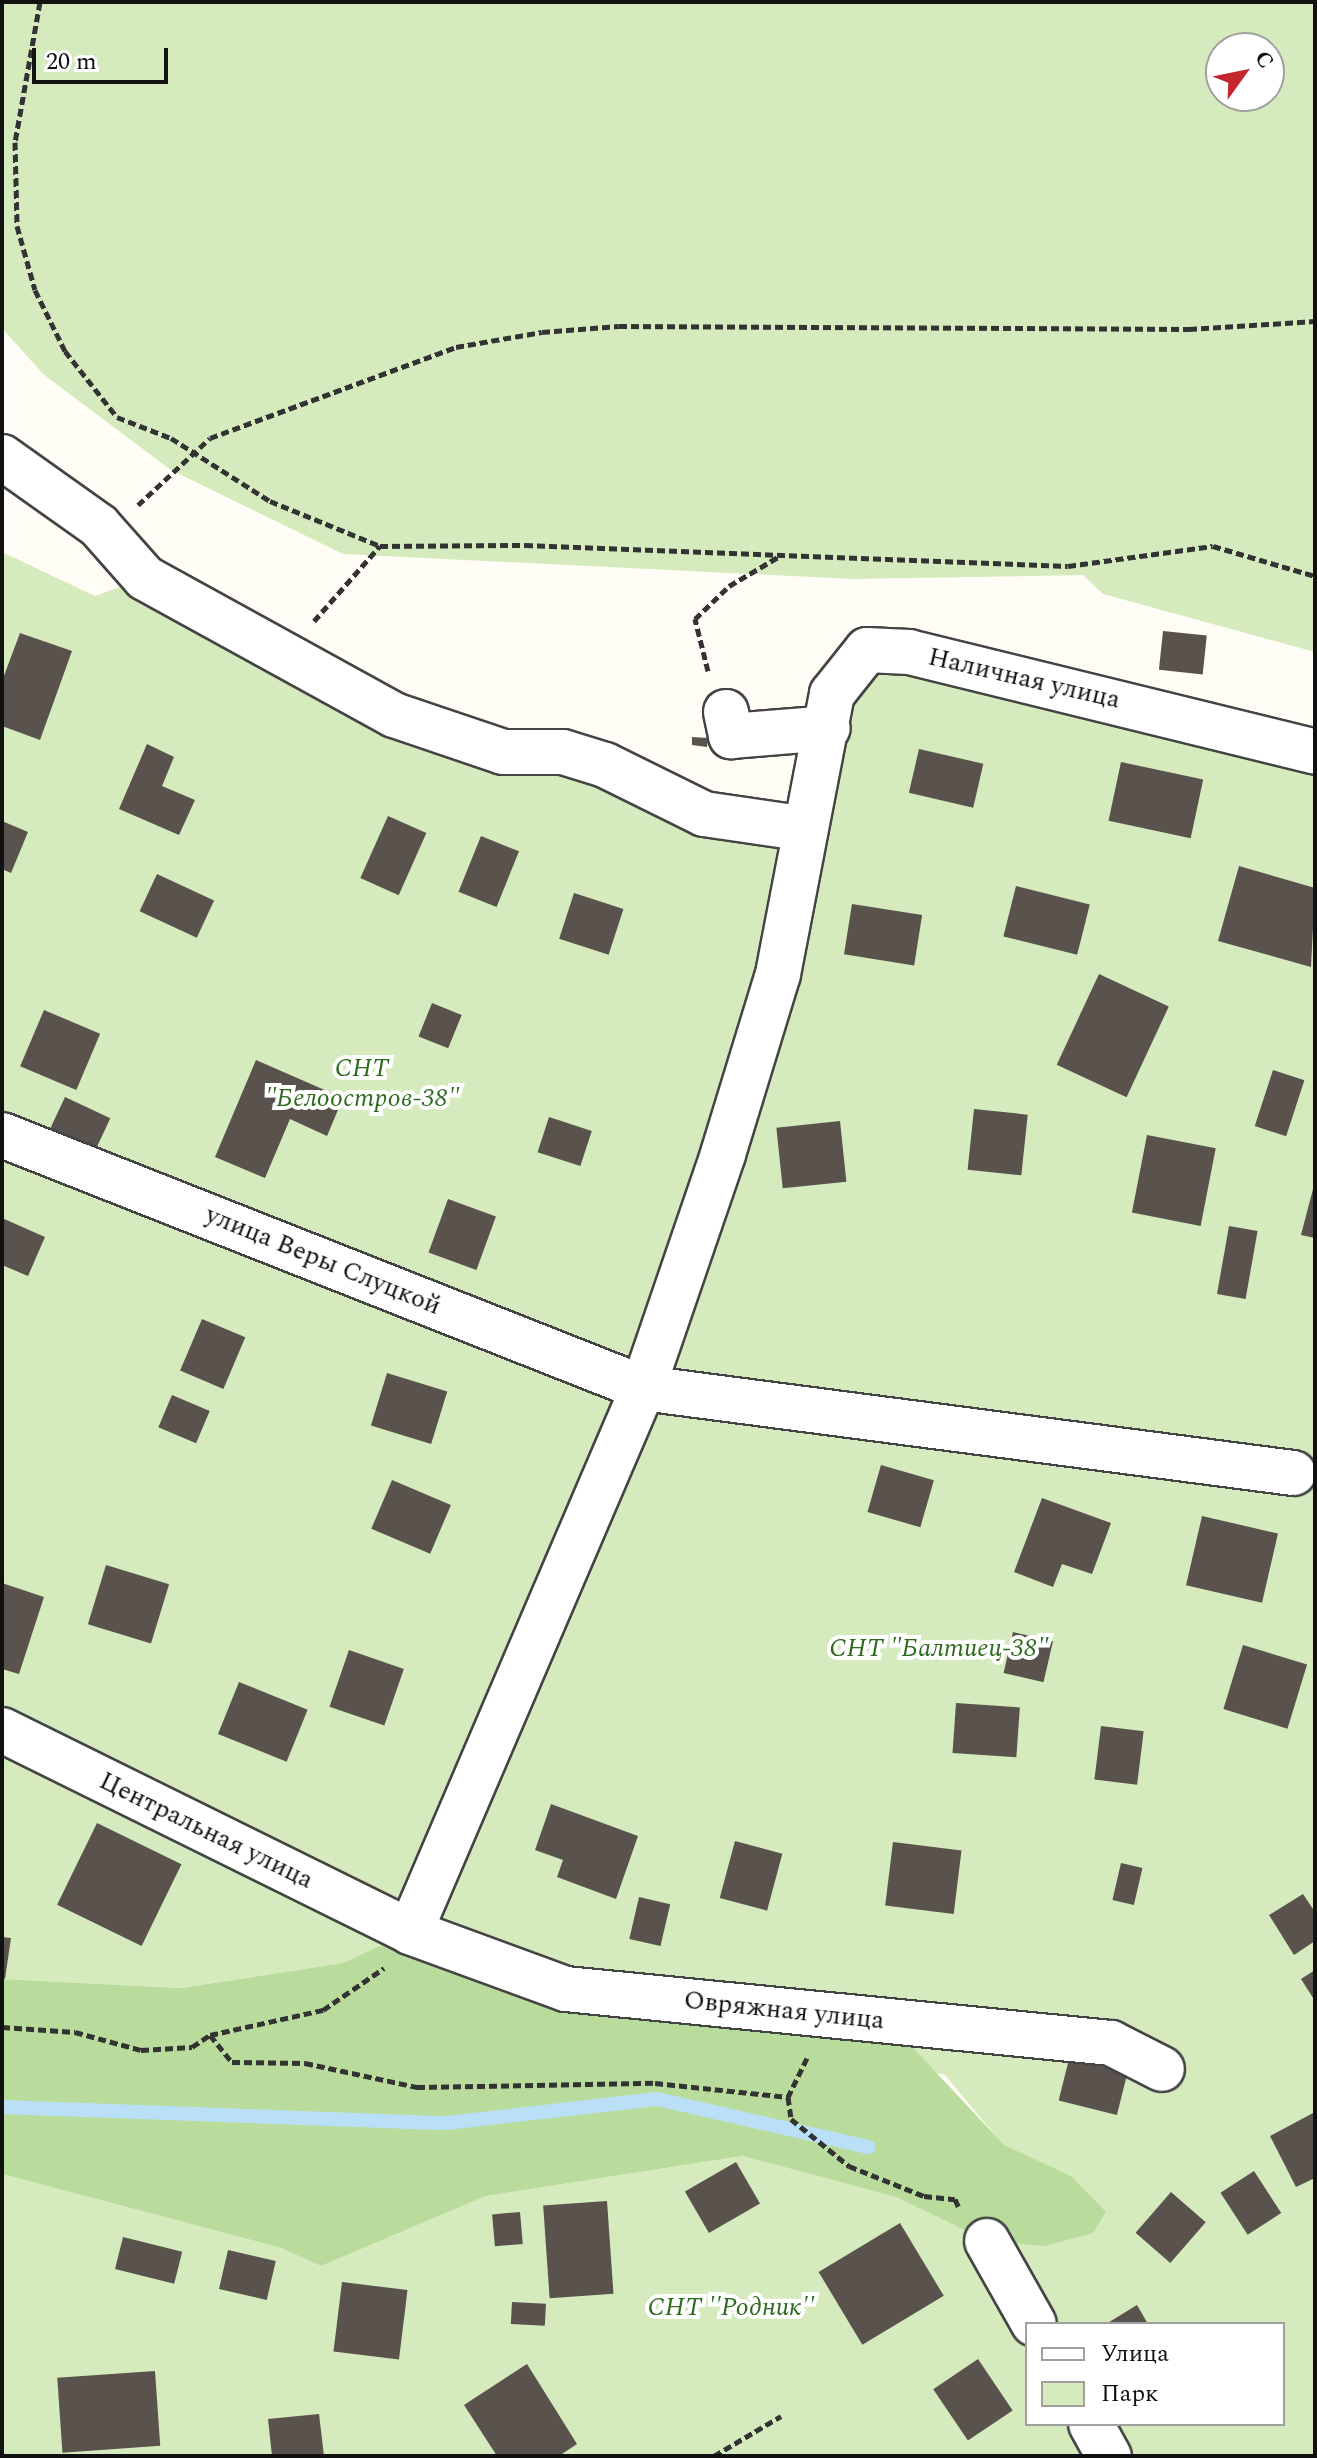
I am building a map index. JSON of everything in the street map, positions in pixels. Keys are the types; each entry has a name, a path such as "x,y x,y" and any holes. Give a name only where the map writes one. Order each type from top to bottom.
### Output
{"street":[{"path":"2,457 99,526 145,578 394,715 503,752 563,752 665,789 704,814 793,827"},
{"name":"Наличная улица","path":"413,1933 643,1388 778,974 819,776 832,694 867,650 1011,673 1315,752"},
{"path":"726,712 731,736 828,728"},
{"name":"улица Веры Слуцкой","path":"2,1135 643,1388 1293,1473"},
{"name":"Центральная улица","path":"2,1730 413,1933"},
{"name":"Овряжная улица","path":"413,1933 566,1989 1111,2043 1162,2069"},
{"path":"987,2241 1033,2322"},
{"path":"1092,2426 1109,2456"}],"path":[{"path":"40,2 15,142 17,226 35,290 65,351 117,417 191,452 270,501 380,546 1068,566 1213,546 1315,576"},
{"path":"99,526 129,513 191,452 210,438 456,347 542,332 619,326 1189,329 1315,321"},
{"path":"309,668 308,629 380,546"},
{"path":"726,712 695,619 729,586 780,556"},
{"path":"2,2027 75,2032 141,2050 192,2047 210,2035 323,2010 411,1950 413,1933"},
{"path":"210,2035 232,2062 305,2063 417,2087 655,2083 788,2097 791,2119 849,2166 924,2196 955,2199 974,2234 987,2241"},
{"path":"714,2456 781,2416"}],"green space":[{"path":"2,2 1315,2 1315,652 1103,594 1083,575 852,579 343,554 171,470 43,374 2,328"},
{"path":"2,552 95,596 145,578 394,715 808,831 867,650 1315,752 1315,2456 2,2456 2,2174 281,2248 321,2266 486,2196 744,2156 896,2197 987,2241 1071,2176 1004,2146 945,2075 566,1989 410,1932 343,1963 181,1988 2,1979"},
{"path":"410,1932 566,1989 888,2021 1004,2145 1071,2176 1106,2212 1093,2233 1045,2246 987,2241 896,2197 743,2156 486,2196 321,2266 281,2248 2,2174 2,1979 181,1988 343,1963"}],"building":[{"path":"1163,631 1207,636 1203,674 1159,670"},
{"path":"20,633 72,651 40,740 2,726 2,681"},
{"path":"692,737 708,738 707,747 692,745"},
{"path":"147,744 174,757 162,786 195,800 179,835 119,809"},
{"path":"919,749 983,764 973,808 909,793"},
{"path":"1121,762 1203,779 1191,838 1109,821"},
{"path":"388,816 426,833 399,895 360,878"},
{"path":"2,821 28,832 11,873 2,869"},
{"path":"481,836 519,851 497,907 459,892"},
{"path":"1239,866 1315,888 1311,967 1218,941"},
{"path":"157,874 214,901 197,938 140,911"},
{"path":"1016,886 1090,904 1077,955 1003,936"},
{"path":"574,893 623,909 609,955 559,939"},
{"path":"852,904 922,915 914,965 844,954"},
{"path":"1099,974 1169,1007 1127,1097 1057,1065"},
{"path":"432,1003 462,1015 448,1048 419,1036"},
{"path":"44,1010 100,1034 76,1090 20,1066"},
{"path":"256,1060 343,1098 327,1136 290,1119 265,1178 215,1157"},
{"path":"1273,1070 1304,1080 1286,1136 1255,1126"},
{"path":"65,1097 110,1118 94,1153 49,1132"},
{"path":"974,1109 1028,1115 1021,1175 968,1170"},
{"path":"549,1117 592,1131 580,1166 538,1152"},
{"path":"840,1121 846,1182 783,1188 776,1128"},
{"path":"1147,1135 1216,1148 1201,1226 1132,1213"},
{"path":"1315,1186 1315,1238 1301,1235"},
{"path":"448,1199 496,1216 476,1270 429,1253"},
{"path":"2,1218 45,1237 28,1276 2,1265"},
{"path":"1229,1226 1258,1231 1246,1299 1217,1294"},
{"path":"202,1319 245,1337 223,1389 180,1371"},
{"path":"387,1373 447,1391 431,1444 371,1426"},
{"path":"172,1395 210,1411 196,1443 158,1427"},
{"path":"881,1465 934,1480 920,1527 867,1512"},
{"path":"392,1480 451,1505 430,1554 371,1529"},
{"path":"1042,1498 1111,1523 1092,1574 1062,1564 1053,1587 1014,1572"},
{"path":"1202,1516 1278,1534 1262,1603 1186,1585"},
{"path":"106,1565 169,1584 151,1644 88,1624"},
{"path":"2,1583 44,1597 19,1674 2,1669"},
{"path":"1013,1632 1053,1641 1044,1682 1004,1673"},
{"path":"1243,1645 1307,1665 1287,1729 1223,1709"},
{"path":"349,1650 404,1669 384,1726 329,1707"},
{"path":"239,1682 308,1710 287,1762 218,1734"},
{"path":"956,1703 1020,1707 1016,1757 953,1753"},
{"path":"1101,1726 1144,1731 1137,1785 1094,1780"},
{"path":"551,1804 638,1836 616,1899 557,1877 563,1860 535,1850"},
{"path":"97,1823 181,1864 142,1946 57,1905"},
{"path":"735,1841 782,1854 767,1911 720,1898"},
{"path":"893,1842 961,1850 954,1914 885,1906"},
{"path":"1121,1863 1142,1868 1134,1905 1112,1900"},
{"path":"1303,1894 1315,1912 1315,1941 1294,1955 1269,1915"},
{"path":"639,1897 670,1904 661,1946 629,1939"},
{"path":"2,1937 11,1938 5,1979 2,1978"},
{"path":"1315,1970 1315,2001 1301,1979"},
{"path":"1071,2051 1129,2066 1117,2115 1059,2100"},
{"path":"1315,2112 1315,2178 1296,2187 1270,2136"},
{"path":"736,2162 760,2204 709,2233 685,2192"},
{"path":"1254,2171 1281,2213 1248,2235 1220,2193"},
{"path":"1171,2192 1206,2222 1170,2263 1136,2233"},
{"path":"607,2201 613,2294 550,2298 543,2205"},
{"path":"520,2212 523,2244 495,2246 492,2214"},
{"path":"900,2223 944,2296 862,2345 819,2272"},
{"path":"123,2237 182,2252 174,2284 115,2269"},
{"path":"228,2250 276,2261 267,2300 219,2289"},
{"path":"342,2282 408,2290 399,2360 333,2351"},
{"path":"512,2302 546,2304 545,2326 511,2324"},
{"path":"1137,2305 1147,2322 1109,2322"},
{"path":"978,2359 1013,2410 968,2441 933,2389"},
{"path":"527,2364 577,2444 559,2456 497,2456 464,2405"},
{"path":"155,2371 160,2446 62,2453 57,2378"},
{"path":"319,2414 324,2456 272,2456 268,2419"}],"waterway":[{"path":"2,2107 446,2123 657,2099 869,2147"}],"park label":[{"name":"СНТ \"Белоостров-38\"","path":"362,1084"},
{"name":"СНТ \"Балтиец-38\"","path":"939,1649"},
{"name":"СНТ ''Родник''","path":"731,2308"}]}
